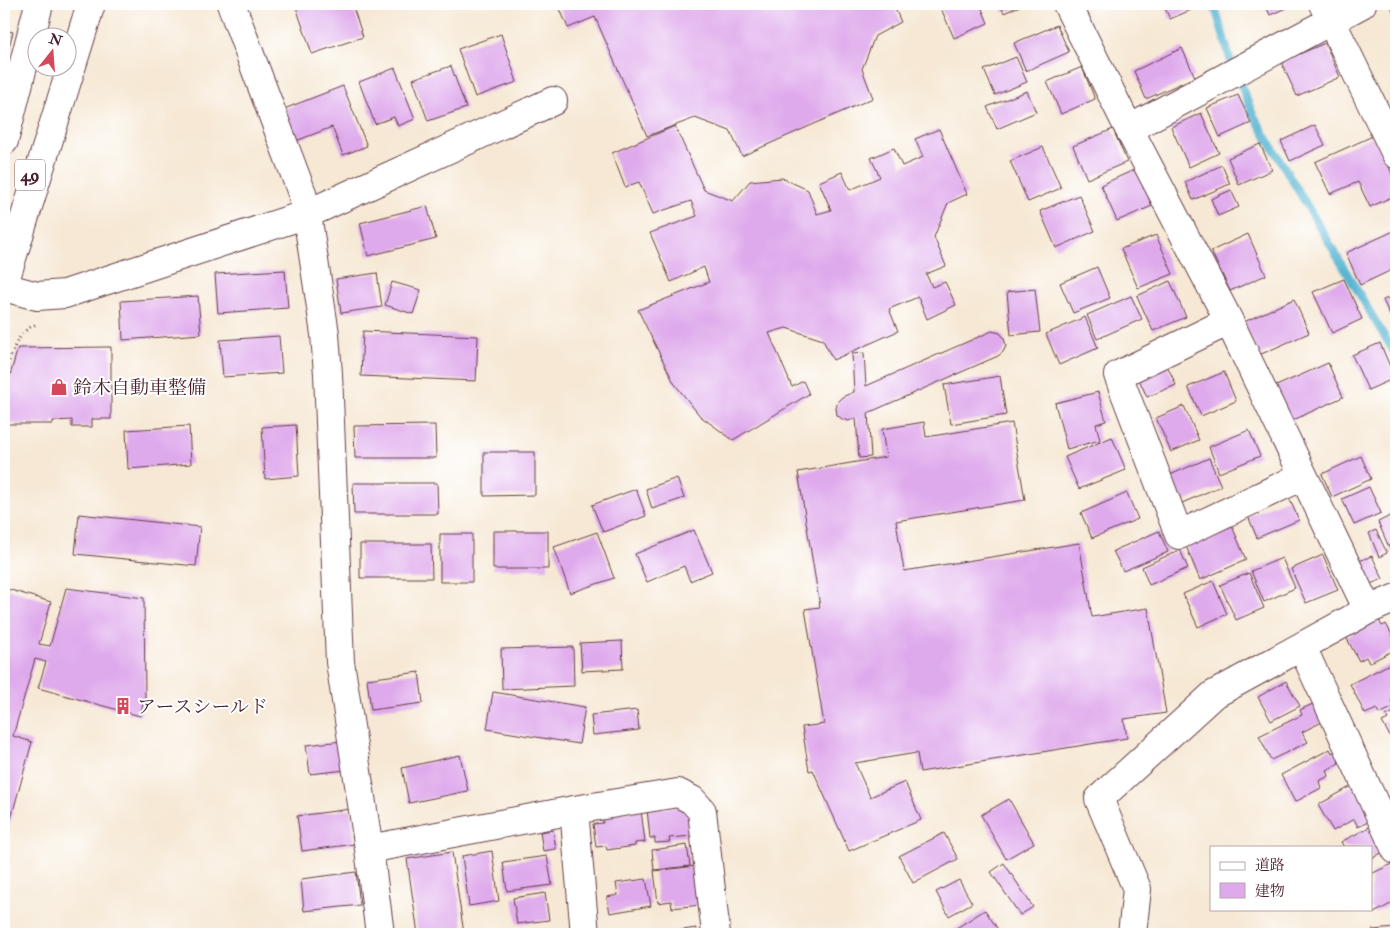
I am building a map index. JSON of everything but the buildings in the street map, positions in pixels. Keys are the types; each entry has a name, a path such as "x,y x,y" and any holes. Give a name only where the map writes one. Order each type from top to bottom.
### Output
{"main road":[{"name":"49","path":"4,141 39,4"},
{"path":"67,28 73,4"},
{"path":"91,4 4,285 37,296 66,294 307,214 553,102"},
{"path":"231,4 302,193 307,214 328,374 340,662 370,849 380,934"},
{"path":"1068,4 1129,129 1229,321 1368,610"},
{"path":"1129,129 1327,13 1362,4"},
{"path":"1327,13 1396,154"},
{"name":"49","path":"4,285 55,78"},
{"path":"1229,321 1118,375 1179,536 1303,476"},
{"path":"1132,934 1137,889 1099,799 1213,695 1368,610 1396,598"},
{"path":"1302,647 1396,850"},
{"path":"370,849 678,792 692,800 702,811 716,934"},
{"path":"574,810 585,934"}],"waterway":[{"path":"1214,4 1231,62 1253,114 1396,356"}],"place":[{"name":"鈴木自動車整備","path":"59,387"},
{"name":"アースシールド","path":"123,706"}]}
